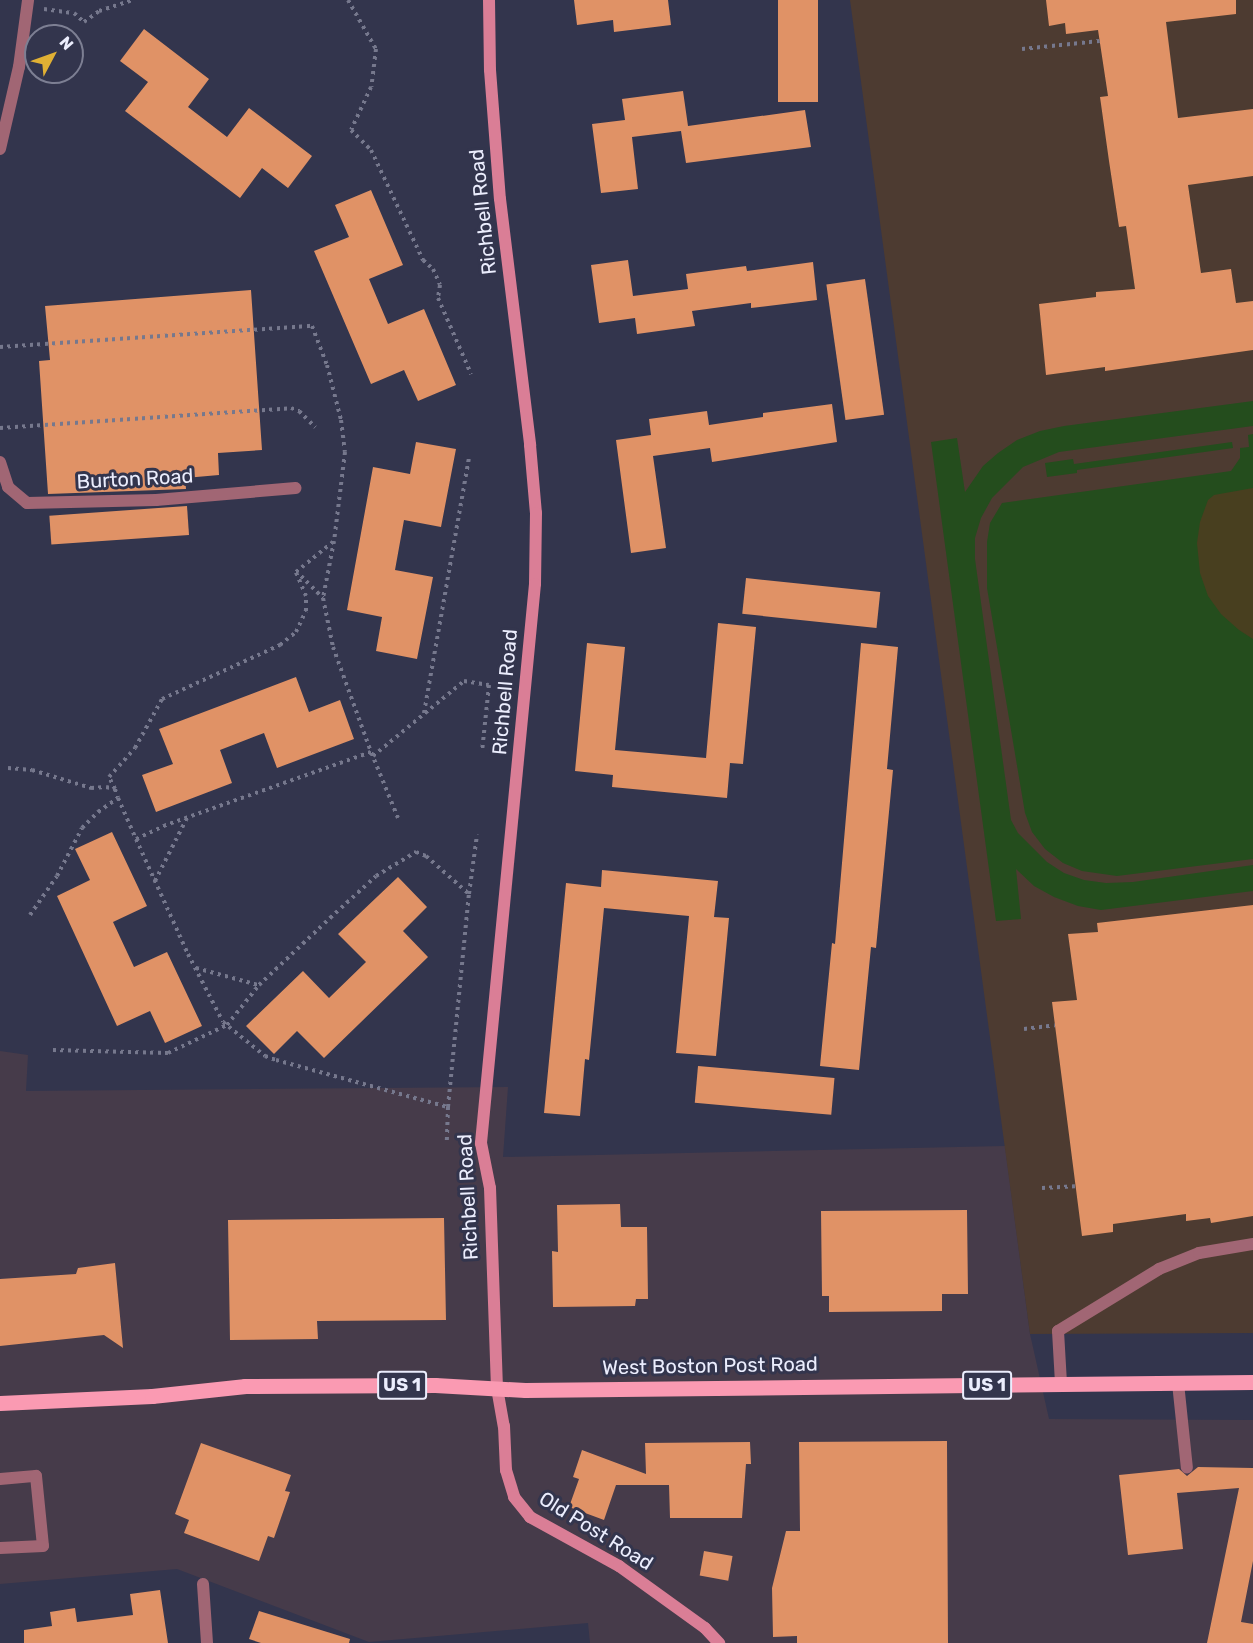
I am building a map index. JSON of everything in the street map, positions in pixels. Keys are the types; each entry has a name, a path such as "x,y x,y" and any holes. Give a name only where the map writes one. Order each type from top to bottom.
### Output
{"main road":[{"name":"West Boston Post Road","path":"0,1403 168,1394 245,1386 435,1385 525,1390 1253,1382"}],"street":[{"name":"Richbell Road","path":"489,0 490,70 500,200 530,445 536,513 535,584 481,1143 490,1188 497,1388"},
{"path":"0,149 19,67 28,3"},
{"name":"Burton Road","path":"0,462 8,487 27,503 156,500 295,488"},
{"path":"1061,1383 1058,1331 1159,1269 1199,1252 1253,1244"},
{"path":"1178,1383 1187,1468"},
{"name":"Old Post Road","path":"497,1388 504,1426 506,1470 514,1497 530,1517 619,1566 705,1628 719,1643"},
{"path":"0,1479 36,1476 42,1545 0,1548"},
{"path":"203,1584 207,1643"}],"path":[{"path":"28,3 74,13 84,22 99,11 134,0"},
{"path":"348,0 376,49 370,87 351,130 371,150 423,260 434,269 440,285 438,298 471,374"},
{"path":"1022,49 1100,42"},
{"path":"0,347 312,326 327,365 341,420 345,452 334,541 323,598 333,647 398,818"},
{"path":"0,428 291,408 299,411 315,427"},
{"path":"424,713 469,459"},
{"path":"296,572 334,541"},
{"path":"296,572 323,598"},
{"path":"296,572 306,596 306,611 296,633 280,645 162,699 135,748 109,777 195,968 223,1022 265,1056 448,1107"},
{"path":"136,839 187,818 372,754 464,681 489,685 482,752"},
{"path":"8,768 32,770 92,788 115,789"},
{"path":"30,915 57,876 82,828 98,812 118,798"},
{"path":"155,880 187,818"},
{"path":"447,1143 448,1107 468,894 477,835"},
{"path":"53,1050 168,1053 227,1025 259,985 376,876 416,852 426,856 468,894"},
{"path":"195,968 259,985"},
{"path":"1024,1029 1054,1025"},
{"path":"1042,1188 1075,1186"}],"shaded area":[{"path":"850,0 1253,0 1253,1333 1030,1334"},
{"path":"0,1051 28,1055 26,1091 508,1087 503,1157 1005,1146 1030,1334 1049,1419 1253,1420 1253,1643 590,1643 588,1623 369,1642 177,1569 0,1584"}],"green space":[{"path":"1253,401 1253,426 1059,452 1023,467 992,498 981,518 975,538 975,559 1011,820 1018,833 1047,862 1064,873 1084,880 1106,883 1133,882 1253,865 1253,891 1101,910 1078,906 1054,897 1034,886 1016,869 1021,919 996,921 931,442 957,438 965,492 983,466 998,453 1017,440 1040,431"},
{"path":"1253,434 1253,859 1117,876 1082,871 1063,863 1045,849 1032,832 1025,813 987,588 987,542 990,523 1002,503 1231,471 1240,458 1240,448 1249,447 1248,435"},
{"path":"1232,442 1233,448 1077,470 1077,473 1047,477 1045,463 1073,459 1074,464"}],"sand":[{"path":"1253,488 1253,639 1221,614 1208,596 1200,573 1197,543 1200,522 1208,500 1214,495"}],"building":[{"path":"574,0 668,0 671,25 614,32 613,20 577,25"},
{"path":"778,0 818,0 818,102 778,102"},
{"path":"1046,0 1236,0 1236,14 1166,22 1178,118 1253,109 1253,176 1188,185 1201,273 1231,269 1236,303 1253,301 1253,350 1105,371 1105,367 1046,375 1039,304 1096,297 1096,292 1135,289 1126,226 1119,227 1109,161 1100,97 1108,96 1098,30 1066,34 1065,23 1049,26"},
{"path":"144,29 209,79 188,107 227,137 249,108 312,156 288,188 262,168 240,198 125,111 148,82 120,61"},
{"path":"683,91 688,126 805,110 811,147 686,163 681,131 632,137 638,189 601,193 592,124 625,120 622,99"},
{"path":"371,190 403,265 369,279 388,324 424,309 456,385 418,401 404,370 371,384 314,251 349,237 335,205"},
{"path":"628,260 633,296 688,289 686,274 746,266 747,271 813,262 817,300 751,308 751,303 692,311 695,326 637,334 635,318 599,323 591,265"},
{"path":"865,279 884,415 845,420 826,284"},
{"path":"251,290 262,450 218,453 219,475 185,478 186,489 48,494 39,361 50,360 45,306"},
{"path":"832,404 837,442 712,462 710,448 653,456 666,548 631,553 616,440 651,435 649,419 707,411 709,425 763,417 763,413"},
{"path":"416,442 456,449 441,527 404,520 395,570 433,577 417,659 376,651 382,617 347,610 373,467 410,474"},
{"path":"187,506 189,535 51,545 49,516"},
{"path":"746,578 880,592 876,628 742,614"},
{"path":"718,623 756,627 743,764 730,763 727,798 612,787 613,775 575,771 587,643 625,647 615,750 706,758"},
{"path":"861,643 898,647 887,769 893,770 876,948 871,947 859,1070 820,1066 832,943 835,944"},
{"path":"296,677 309,712 340,700 354,739 277,768 264,733 220,750 232,783 156,812 142,775 173,764 159,729"},
{"path":"112,832 147,906 113,922 134,967 167,952 202,1026 165,1043 150,1011 117,1026 57,896 90,880 75,849"},
{"path":"602,870 718,881 714,917 729,918 716,1056 676,1053 689,916 604,908 589,1060 585,1059 580,1116 544,1113 566,883 601,887"},
{"path":"398,877 427,907 403,931 428,957 324,1058 297,1031 274,1054 246,1026 303,971 329,998 366,962 338,934"},
{"path":"1253,905 1253,1216 1211,1223 1210,1218 1186,1221 1186,1214 1113,1224 1113,1232 1082,1236 1052,1002 1077,1000 1068,934 1098,932 1097,923"},
{"path":"698,1066 834,1078 831,1115 695,1103"},
{"path":"620,1204 621,1227 647,1227 648,1299 636,1299 635,1306 553,1307 552,1251 558,1252 557,1205"},
{"path":"967,1210 968,1294 942,1294 942,1311 829,1312 829,1296 822,1296 821,1211"},
{"path":"444,1218 446,1320 317,1321 318,1339 230,1340 228,1220"},
{"path":"115,1263 123,1348 104,1335 0,1346 0,1279 76,1274 78,1268"},
{"path":"947,1441 948,1643 797,1643 797,1636 773,1637 772,1588 786,1531 800,1531 799,1442"},
{"path":"750,1442 751,1464 746,1464 742,1518 670,1518 669,1485 616,1485 604,1520 569,1507 579,1479 573,1477 582,1450 646,1474 645,1443"},
{"path":"201,1443 291,1475 285,1491 290,1492 274,1538 268,1536 259,1561 184,1533 189,1520 175,1514"},
{"path":"1198,1467 1253,1468 1253,1561 1241,1622 1253,1624 1253,1643 1207,1643 1239,1488 1177,1493 1183,1549 1128,1555 1119,1475 1179,1469 1187,1476"},
{"path":"704,1551 733,1556 728,1581 700,1576"},
{"path":"160,1590 168,1643 24,1643 24,1630 52,1626 50,1612 75,1608 77,1622 133,1615 130,1594"},
{"path":"259,1611 350,1639 349,1643 261,1643 249,1639"}]}
